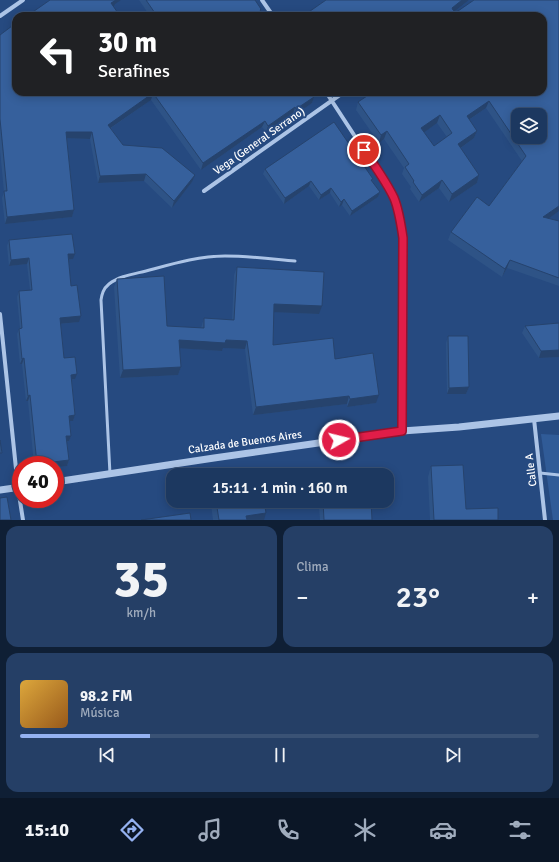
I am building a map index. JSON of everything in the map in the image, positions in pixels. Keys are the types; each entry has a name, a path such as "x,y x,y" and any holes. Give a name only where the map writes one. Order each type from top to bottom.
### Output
{"street":[{"path":"0,16 24,0"},
{"path":"262,0 270,12"},
{"path":"329,96 388,187 394,199 401,224 403,238 402,431"},
{"name":"Vega (General Serrano)","path":"204,191 338,96"},
{"path":"0,314 16,456"},
{"name":"Calzada de Buenos Aires","path":"64,481 402,431 459,427 559,416"},
{"name":"Calle A","path":"534,419 545,520"},
{"path":"0,490 12,488"},
{"path":"22,508 23,520"}],"lane":[{"path":"110,474 101,300 103,291 108,285 116,279 174,263 205,257 224,256 296,261"},
{"path":"540,473 559,475"}],"shaded area":[{"path":"541,434 559,435 559,520 553,520"}],"building":[{"path":"50,0 116,0 111,3 117,12 33,12"},
{"path":"146,0 255,0 261,12 154,12"},
{"path":"326,0 462,0 452,8 455,12 309,12"},
{"path":"474,0 559,0 559,206 543,217 559,221 559,278 510,260 505,269 451,232 477,197 489,206 526,156 518,144 547,144 547,108 511,108 511,134 489,101 467,116 477,131 458,144 479,175 452,194 442,180 422,195 405,167 409,164 387,131 381,135 358,102 367,96 547,96 547,12 455,12","holes":["440,115 452,133 434,146 421,128"]},
{"path":"12,26 12,96 149,96 108,125 123,145 162,148 195,175 174,201 146,174 100,176 92,132 66,132 74,210 7,217 4,191 7,191 0,119 0,35"},
{"path":"155,96 313,96 296,109 295,107 268,126 265,121 203,163"},
{"path":"334,122 373,179 371,180 380,192 352,211 344,199 341,202 331,188 321,195 311,181 285,198 265,169"},
{"path":"72,234 75,254 68,254 71,286 77,285 81,316 60,318 64,358 75,357 77,374 71,375 75,415 69,416 71,436 66,436 69,460 64,461 64,456 36,456 30,395 28,396 19,329 22,328 19,291 32,290 29,258 11,260 9,240"},
{"path":"237,267 324,272 322,306 274,304 273,345 333,338 335,359 373,353 379,395 350,399 349,396 256,407 247,341 226,340 225,343 179,340 181,367 123,370 117,279 164,276 167,326 204,328 204,318 234,320"},
{"path":"559,323 559,350 541,351 525,326"},
{"path":"448,336 468,336 469,387 449,388"},
{"path":"0,440 2,453 0,453"},
{"path":"463,465 466,509 498,508 498,520 434,520 431,466"},
{"path":"7,497 11,520 0,520 0,498"},
{"path":"217,508 265,508 266,513 246,516 247,520 219,520"},
{"path":"323,508 371,508 372,520 324,520"},
{"path":"190,513 191,520 141,520"}],"route":[{"path":"339,440 402,431 403,238 394,199 364,150"}]}
